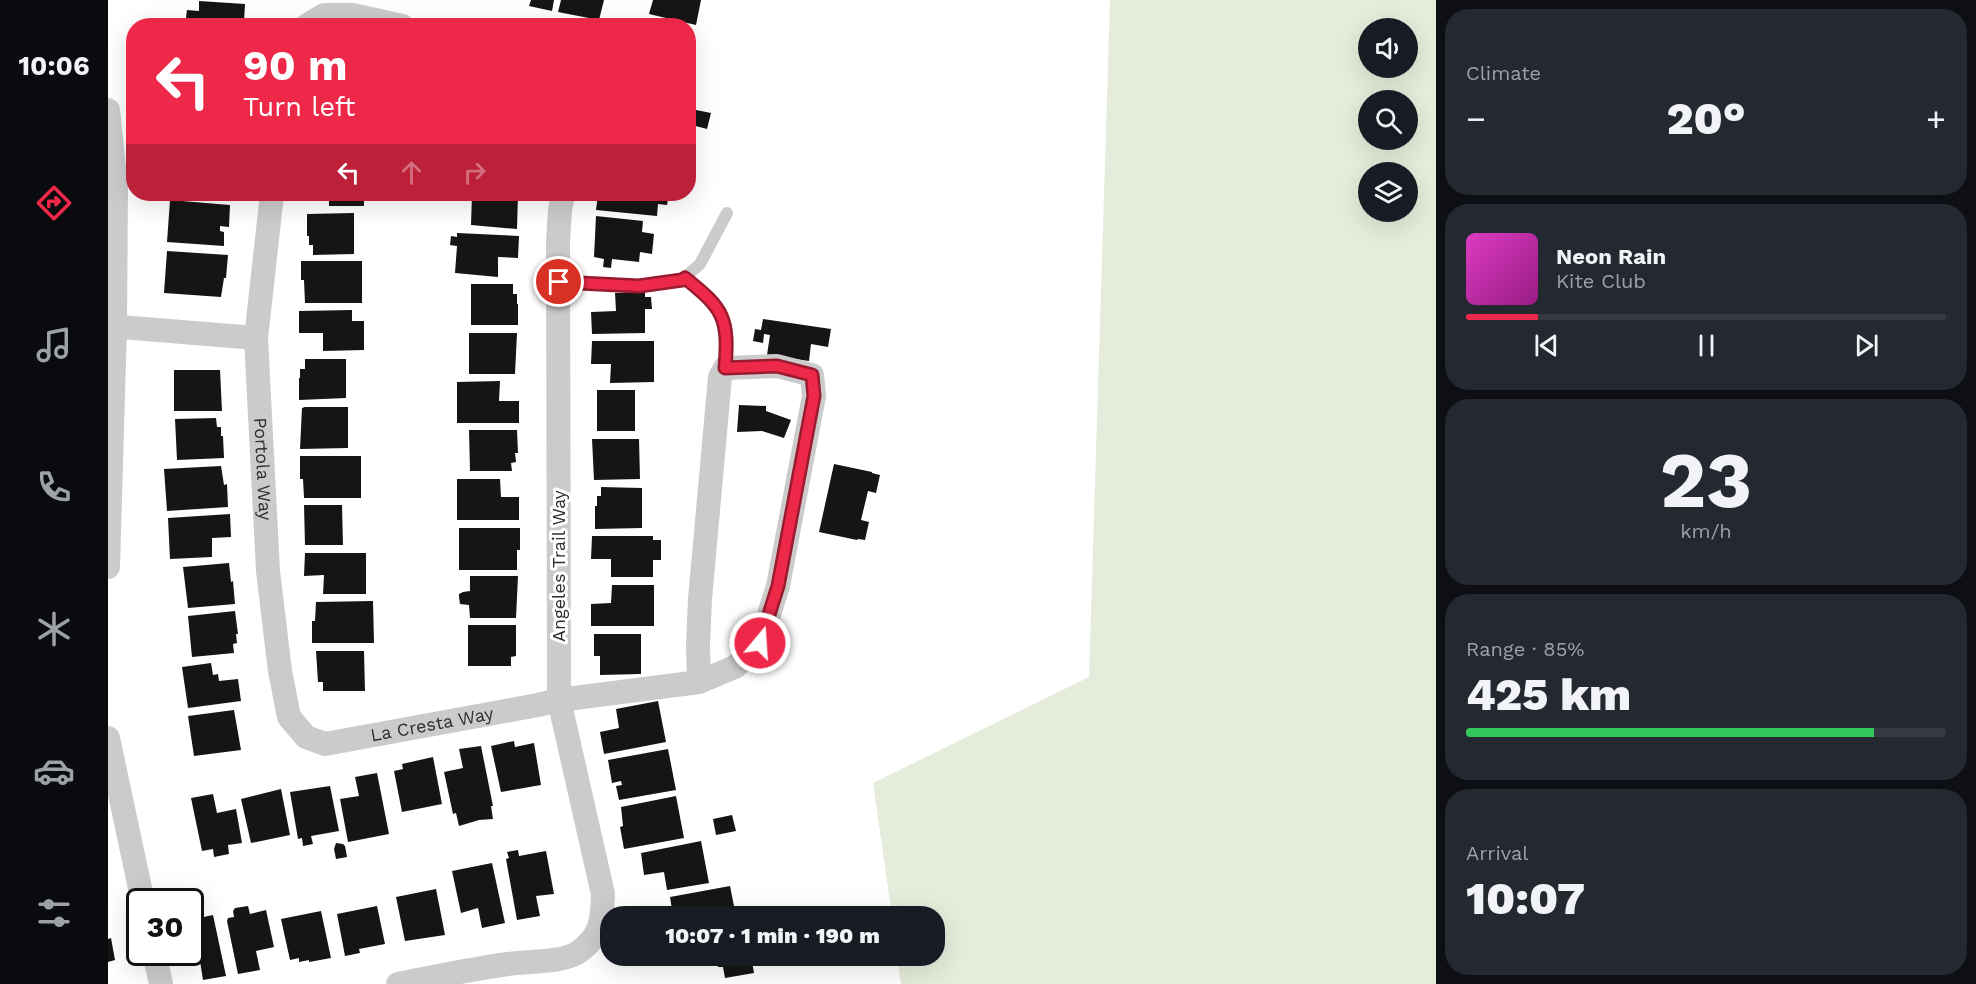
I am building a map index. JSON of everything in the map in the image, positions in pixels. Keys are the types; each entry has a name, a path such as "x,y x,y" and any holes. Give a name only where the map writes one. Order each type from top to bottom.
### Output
{"street":[{"path":"319,18 324,15 352,15 366,18"},
{"path":"108,110 116,186 111,327 108,567"},
{"name":"Portola Way","path":"271,201 256,338 268,571 280,670 289,717 306,737"},
{"name":"Angeles Trail Way","path":"399,984 506,964 559,959 578,952 598,933 602,917 603,894 559,699 558,241 562,201"},
{"path":"111,327 256,338"},
{"name":"La Cresta Way","path":"306,737 325,744 538,705 559,699 699,682 735,667 760,643 778,586 814,396 812,375 777,366 725,368"},
{"path":"699,682 700,599 720,377 725,368"},
{"path":"108,738 140,888"},
{"path":"157,966 161,984"}],"lane":[{"path":"559,282 639,286 682,280 700,264 727,213"},
{"path":"685,278 715,305 725,323 727,337 725,368"}],"green space":[{"path":"1110,0 1436,0 1436,984 901,984 898,966 945,966 945,906 891,906 873,783 1089,677"}],"building":[{"path":"531,0 554,0 552,11 529,6"},
{"path":"561,0 604,0 600,18 558,12"},
{"path":"653,0 701,0 696,25 696,18 666,18 649,14"},
{"path":"199,1 245,4 244,18 186,18 187,10 199,11"},
{"path":"696,110 711,113 707,129 696,126"},
{"path":"170,201 230,205 229,227 220,226 220,231 224,232 224,246 167,242"},
{"path":"329,201 364,201 364,206 329,206"},
{"path":"472,201 518,201 517,229 471,225"},
{"path":"597,201 668,201 667,205 658,204 657,216 596,210"},
{"path":"354,213 354,254 313,255 313,245 309,245 309,236 307,236 307,214"},
{"path":"596,216 643,221 642,232 654,234 652,254 640,252 639,262 612,259 611,268 603,267 604,259 594,257"},
{"path":"457,233 519,236 518,258 498,257 498,277 455,273 457,246 450,245 451,236 457,237"},
{"path":"167,251 228,255 226,278 224,278 221,297 164,293"},
{"path":"301,261 362,261 362,303 305,303 304,280 301,280"},
{"path":"471,284 513,284 513,294 517,294 518,325 471,325"},
{"path":"645,292 645,297 651,297 652,309 645,309 645,333 592,334 591,312 616,311 615,293"},
{"path":"352,310 352,321 364,321 364,350 323,351 323,333 299,333 299,311"},
{"path":"763,319 831,329 828,347 811,344 809,361 767,355 770,335 764,334 763,343 753,341 755,329 761,330"},
{"path":"469,333 517,333 515,374 469,374"},
{"path":"592,341 654,341 654,382 610,383 611,364 591,364"},
{"path":"305,359 346,359 346,398 299,400 300,369 305,369"},
{"path":"174,370 220,370 222,411 174,411"},
{"path":"500,381 499,401 519,401 519,423 457,423 457,382"},
{"path":"597,390 635,390 635,431 597,431"},
{"path":"739,405 766,406 766,411 791,420 784,438 762,431 737,432"},
{"path":"348,407 348,448 300,449 302,408"},
{"path":"216,418 217,427 221,427 221,436 223,436 224,458 177,460 175,419"},
{"path":"469,430 517,430 518,453 515,453 516,462 511,463 512,471 470,471"},
{"path":"592,439 639,439 640,479 594,480"},
{"path":"300,456 361,456 361,498 304,498 303,479 300,479"},
{"path":"834,464 880,475 876,493 868,491 861,520 869,522 865,540 819,532"},
{"path":"221,466 224,485 227,484 228,507 167,511 164,469"},
{"path":"457,479 500,479 501,497 519,497 519,520 457,520"},
{"path":"601,487 642,488 642,528 595,529 595,506 597,506 597,496 601,496"},
{"path":"304,505 342,505 343,545 305,545"},
{"path":"230,514 231,537 212,538 212,557 170,559 168,518"},
{"path":"459,528 520,528 517,570 459,570"},
{"path":"592,536 653,536 653,540 661,540 661,560 653,560 653,577 611,577 611,559 591,559"},
{"path":"305,553 366,553 366,594 323,594 324,575 304,576"},
{"path":"229,563 235,604 188,608 183,567"},
{"path":"470,576 518,576 516,618 470,618 469,605 460,604 459,594 470,591"},
{"path":"612,585 654,585 654,626 591,626 591,604 611,603"},
{"path":"373,601 374,643 312,643 312,621 315,621 316,602"},
{"path":"235,611 238,634 236,634 237,643 233,644 234,653 192,657 188,616"},
{"path":"468,625 516,625 516,656 511,657 511,666 468,666"},
{"path":"594,634 641,634 641,674 600,675 600,656 594,656"},
{"path":"316,651 364,651 365,691 323,691 323,682 318,682"},
{"path":"211,663 213,675 218,674 219,681 238,679 241,701 188,708 182,667"},
{"path":"658,701 666,742 604,754 600,732 619,728 616,709"},
{"path":"234,710 241,750 194,756 188,716"},
{"path":"514,741 515,747 534,743 541,785 501,792 491,746"},
{"path":"481,746 493,806 491,806 493,819 479,820 459,826 456,813 453,814 444,772 463,768 459,749"},
{"path":"668,749 676,790 619,800 616,786 622,785 621,781 612,783 608,760"},
{"path":"433,757 442,804 402,812 394,771 403,769 402,764"},
{"path":"377,773 389,834 348,842 340,799 359,796 355,777"},
{"path":"330,786 339,831 311,836 313,844 303,846 302,838 298,839 290,792"},
{"path":"281,789 290,835 251,843 241,799"},
{"path":"213,794 217,813 236,809 242,843 228,845 229,854 214,857 213,849 202,851 191,798"},
{"path":"676,796 684,838 624,849 620,827 623,826 621,807"},
{"path":"732,815 736,831 716,835 713,819"},
{"path":"701,841 709,883 667,890 664,872 644,875 641,853"},
{"path":"336,843 345,846 347,857 336,859 334,849"},
{"path":"518,850 519,856 546,851 554,894 536,896 540,916 517,920 506,859 509,858 507,852"},
{"path":"492,863 505,923 482,928 478,908 461,913 452,871"},
{"path":"730,886 734,906 671,906 670,897"},
{"path":"436,889 445,935 405,941 396,897"},
{"path":"248,906 250,914 266,910 274,947 256,951 260,970 238,974 227,921 228,918 234,917 235,908"},
{"path":"377,906 385,944 359,949 360,953 345,956 337,914"},
{"path":"321,911 331,958 309,962 309,960 299,962 299,958 290,960 281,919"},
{"path":"213,915 226,976 203,980 201,966 204,966 204,917"},
{"path":"111,938 115,960 108,962 108,939"},
{"path":"753,966 754,973 725,978 723,967 718,967"}],"route":[{"path":"559,282 639,286 685,278 715,305 725,323 727,337 725,368 777,366 812,375 814,396 778,586 760,643"}]}
